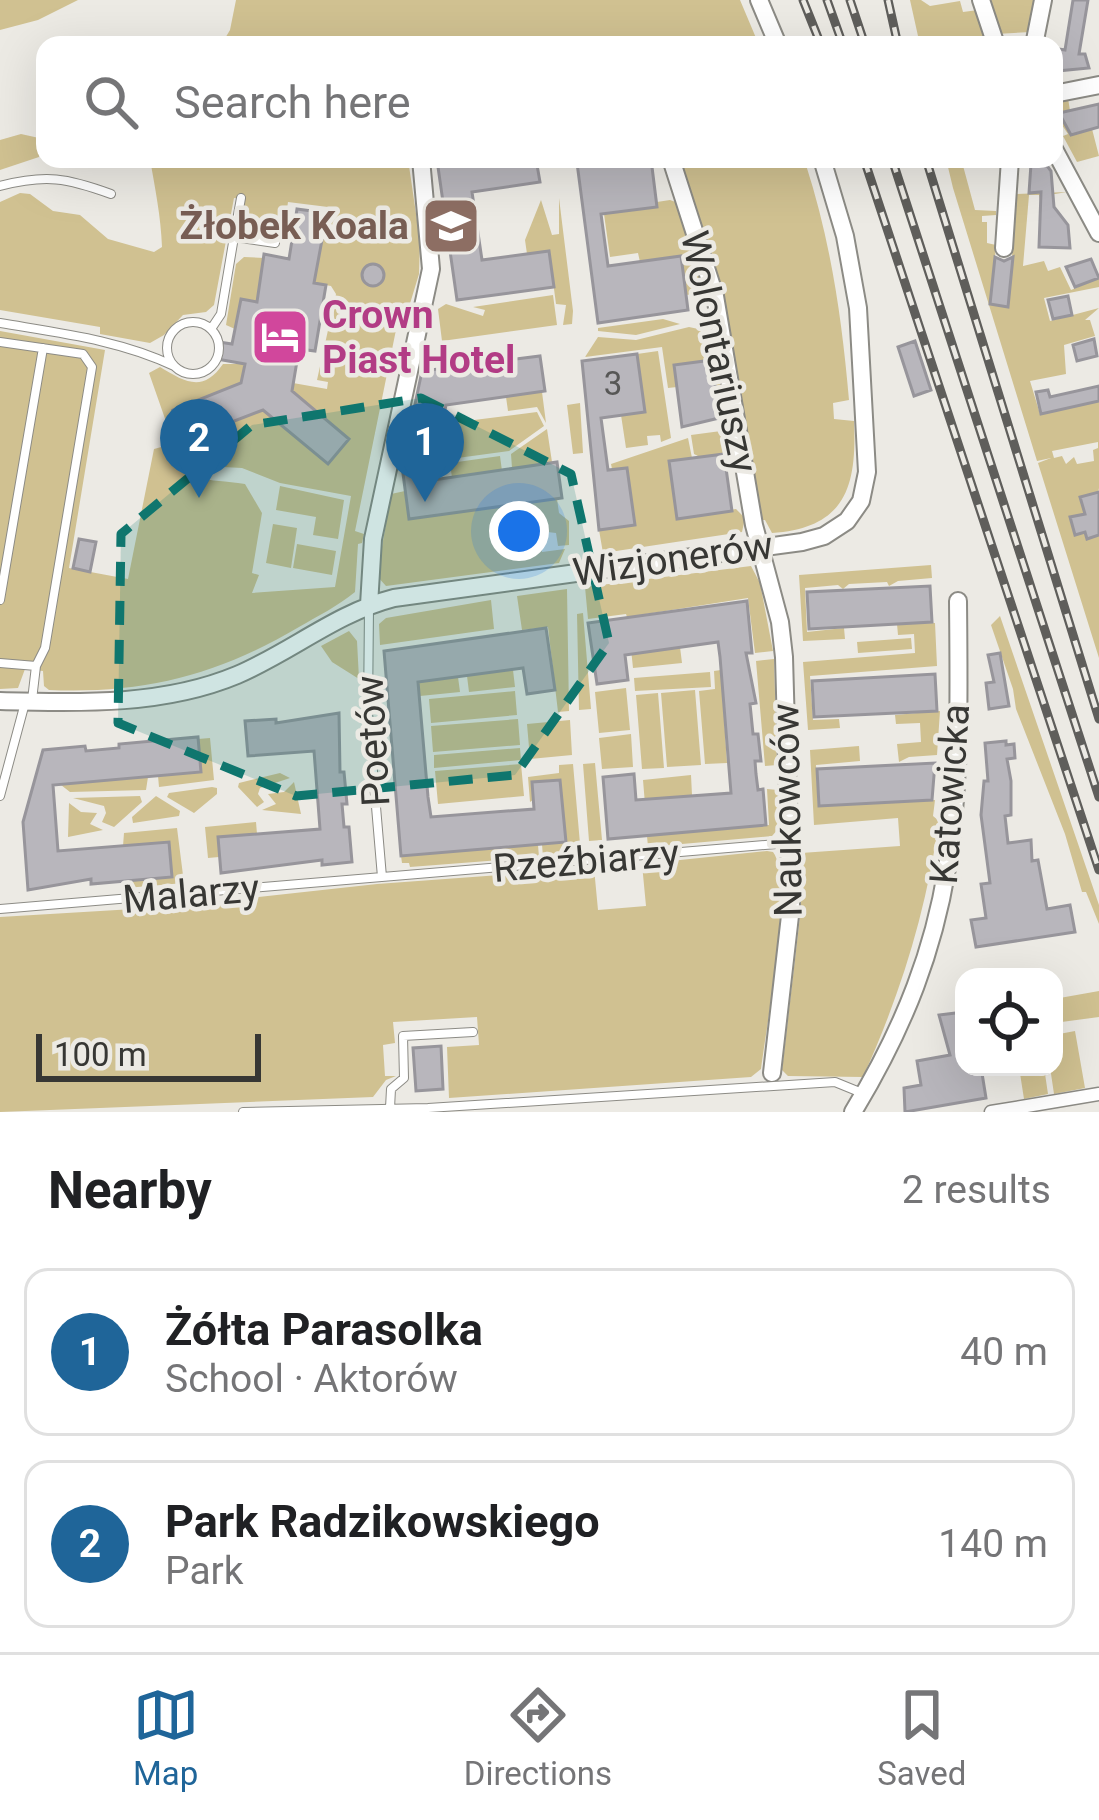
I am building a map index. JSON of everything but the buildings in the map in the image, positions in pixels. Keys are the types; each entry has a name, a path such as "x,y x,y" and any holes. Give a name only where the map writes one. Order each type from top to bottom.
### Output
{"street":[{"path":"759,0 774,36"},
{"path":"981,0 993,36"},
{"path":"1036,36 1043,0"},
{"path":"1063,92 1099,85"},
{"path":"1063,166 1099,233"},
{"path":"369,605 376,522 431,269 422,168"},
{"name":"Wolontariuszy","path":"674,168 716,296 760,548"},
{"name":"Wizjonerów","path":"0,700 120,700 202,687 250,668 369,605 420,593 760,548 813,539 837,529 856,509 866,482 858,308 845,236 825,168"},
{"path":"1004,248 1009,168"},
{"name":"Naukowców","path":"760,548 777,605 784,657 790,843 791,907 772,1073"},
{"name":"Katowicka","path":"853,1112 904,1021 948,878 959,773 958,601"},
{"path":"992,1112 1076,1105 1099,1094"}],"lane":[{"path":"0,186 33,178 62,178 111,194"},
{"path":"211,329 221,314 241,198"},
{"path":"234,237 274,243"},
{"path":"0,323 146,353 189,374 211,366 218,343 211,329 186,323 146,353"},
{"path":"167,341 167,355 174,366"},
{"path":"0,342 83,354 92,367 44,648 0,796"},
{"path":"0,600 3,559 43,348"},
{"name":"Poetów","path":"369,605 368,712 382,877"},
{"path":"0,662 36,665"},
{"name":"Rzeźbiarzy","path":"382,877 790,843"},
{"name":"Malarzy","path":"0,909 382,877"},
{"path":"390,1108 391,1089 404,1078 403,1036 473,1031"},
{"path":"244,1112 428,1108 835,1082 864,1094"}],"highlighted area":[{"path":"421,398 571,474 609,643 515,775 296,796 118,723 121,534 252,425"}],"shaded area":[{"path":"0,0 78,0 38,20 0,30"},
{"path":"236,0 740,0 755,36 226,36"},
{"path":"910,0 930,6 960,1 963,12 978,10 988,36 918,36"},
{"path":"985,0 1035,0 1031,32 996,34"},
{"path":"1063,120 1071,134 1092,129 1099,156 1077,162 1063,136 1068,134"},
{"path":"21,134 36,137 36,158 0,170 0,140"},
{"path":"151,168 409,168 420,241 419,274 407,325 397,325 355,531 364,534 358,544 355,592 269,644 179,678 117,689 49,690 43,671 25,669 18,688 0,689 0,331 105,350 69,568 128,579 154,449 165,446 188,474 245,484 262,513 252,573 259,575 252,593 335,587 351,496 280,483 242,468 186,465 176,450 149,373 160,367 201,382 223,364 245,364 243,383 173,409 185,440 255,413 256,407 349,439 291,390 293,383 327,389 328,382 317,380 336,294 331,286 314,283 328,207 288,202 284,229 275,234 244,226 244,199 234,198 214,305 206,312 183,315 150,343 100,334 100,327 0,310 0,202 30,194 53,211 80,215 108,239 154,252 162,247"},
{"path":"681,168 807,168 829,252 846,370 849,400 833,403 834,419 854,421 849,484 831,513 816,523 772,533 765,520 760,520 727,315"},
{"path":"948,168 964,168 975,210 996,211 996,215 982,216 982,222 987,222 987,243 996,245 991,305 1008,306 1017,194 1067,192 1049,195 1041,206 1039,195 1029,195 1023,266 1044,261 1048,271 1060,267 1071,290 1099,278 1099,287 1044,298 1050,321 1099,308 1085,320 1090,320 1095,336 1064,345 1066,374 1030,381 1040,414 1099,401 1098,493 1081,497 1085,514 1070,518 1075,535 1099,535 1099,658 1038,463 1051,458 1037,461","holes":["1098,442 1094,461 1077,464 1074,457 1066,464 1062,456 1054,458 1052,451"]},
{"path":"559,198 573,311 572,324 563,325 566,305 556,304 549,251 527,254 525,240 541,200 552,235 559,234"},
{"path":"657,202 681,204 704,287 698,293 686,295 640,262 638,253 610,257 604,214 657,207"},
{"path":"244,257 264,258 256,306 241,299 235,329 226,325 236,264"},
{"path":"553,295 557,325 442,341 438,309 446,304 483,316 485,310 473,307"},
{"path":"663,319 680,324 636,335 598,331 598,328"},
{"path":"689,327 717,333 709,349 711,360 723,366 727,397 717,404 711,361 677,387 668,388 662,347 585,357 598,337 636,340"},
{"path":"658,351 671,438 661,442 660,435 647,436 648,445 626,448 621,415 637,354"},
{"path":"542,392 546,423 537,407 508,411 506,397"},
{"path":"580,403 583,453 573,454 567,405"},
{"path":"537,412 544,426 509,451 450,459 450,423"},
{"path":"734,428 733,454 694,454 691,435 721,431 722,438 727,438 727,429"},
{"path":"547,429 552,462 512,468 511,454"},
{"path":"688,438 692,458 670,461 678,518 736,509 745,518 742,532 603,553 599,530 635,524 627,468 612,469 611,464"},
{"path":"500,456 502,471 452,478 450,463"},
{"path":"280,486 344,500 338,539 313,535 316,517 276,510"},
{"path":"405,491 410,519 557,499 559,513 569,521 569,545 558,546 556,533 539,531 542,552 565,549 559,563 386,586 377,576 391,494"},
{"path":"273,524 297,528 291,568 266,563"},
{"path":"297,544 336,551 332,575 293,568"},
{"path":"931,565 932,578 889,586 887,582 849,584 843,589 838,585 805,588 807,632 844,628 845,639 803,641 799,575"},
{"path":"751,566 760,583 773,651 755,653 748,598 588,619 585,587"},
{"path":"567,589 569,711 558,712 548,627 522,630 517,596"},
{"path":"491,600 494,629 380,645 379,624 386,618"},
{"path":"583,613 591,709 579,710 577,614"},
{"path":"1000,616 1099,905 1099,924 1082,892 1065,834 1016,709 991,625"},
{"path":"935,623 937,666 810,676 813,720 839,719 840,728 808,730 803,662 915,653 914,634 898,635 897,624"},
{"path":"349,631 357,641 359,679 332,662 321,646"},
{"path":"911,638 912,649 858,653 857,642"},
{"path":"680,647 682,663 633,668 631,649"},
{"path":"774,659 777,765 765,766 756,661"},
{"path":"513,670 515,687 469,692 467,676"},
{"path":"721,670 727,763 705,764 699,691 715,689 714,671"},
{"path":"710,672 711,687 635,691 634,678"},
{"path":"458,677 460,692 420,696 418,682"},
{"path":"626,688 630,730 599,733 595,692"},
{"path":"695,690 701,765 667,767 661,693"},
{"path":"515,691 517,715 431,723 429,699"},
{"path":"658,693 664,768 642,769 636,695"},
{"path":"940,711 937,755 899,762 897,744 921,742 920,723 896,724 895,715"},
{"path":"518,719 520,745 433,752 431,726"},
{"path":"570,720 572,755 530,759 527,724"},
{"path":"631,734 633,767 602,769 599,738"},
{"path":"210,738 214,780 159,787 158,776 201,772 198,739"},
{"path":"859,746 860,761 816,765 818,806 935,800 933,816 939,821 927,888 900,983 863,1077 788,1076 782,1070 801,908 801,853 900,846 898,818 814,825 810,750"},
{"path":"520,748 521,760 434,768 434,755"},
{"path":"595,763 602,840 589,841 583,764"},
{"path":"521,764 524,796 438,804 435,771"},
{"path":"573,764 581,855 543,858 542,844 565,842 560,781 530,802 528,777 559,773 559,765"},
{"path":"280,773 290,778 260,788 264,802 257,807 238,787 239,783"},
{"path":"691,775 692,795 645,804 643,780"},
{"path":"148,777 146,790 70,792 61,785"},
{"path":"294,782 301,814 262,810 276,804 268,794 284,792"},
{"path":"212,787 217,794 194,813 167,797 169,793"},
{"path":"767,789 778,790 779,828 772,836 648,847 647,836 769,825"},
{"path":"140,796 142,802 114,827 102,822 104,806 73,798"},
{"path":"156,796 180,811 179,816 133,823 132,817"},
{"path":"69,803 81,812 97,813 90,824 103,830 68,837"},
{"path":"256,822 257,834 218,837 219,857 208,858 205,827"},
{"path":"177,828 184,883 126,888 125,881 172,876 169,842 123,846 124,833"},
{"path":"538,845 539,857 410,867 402,863 401,856"},
{"path":"773,852 779,867 780,922 761,1069 751,1077 449,1098 447,1047 479,1045 477,1017 393,1022 395,1043 383,1045 385,1076 396,1076 386,1080 373,1097 0,1112 0,917 167,907 377,884 594,868 598,910 646,906 642,864"},
{"path":"1099,991 1099,1017 1063,1022 1063,997"},
{"path":"1075,1031 1085,1088 1054,1094 1051,1076 1063,1076 1063,1033"},
{"path":"1020,1076 1045,1076 1048,1094 1024,1099"}],"railway":[{"path":"803,0 817,36"},
{"path":"827,0 840,36"},
{"path":"850,0 862,36"},
{"path":"888,0 896,36"},
{"path":"867,168 1099,870"},
{"path":"895,168 1099,797"},
{"path":"929,168 1099,719"}],"place":[{"name":"Żłobek Koala","path":"451,226"},
{"name":"Crown Piast Hotel","path":"280,337"},
{"name":"Park Radzikowskiego","path":"199,498"},
{"name":"Żółta Parasolka","path":"425,502"}]}
